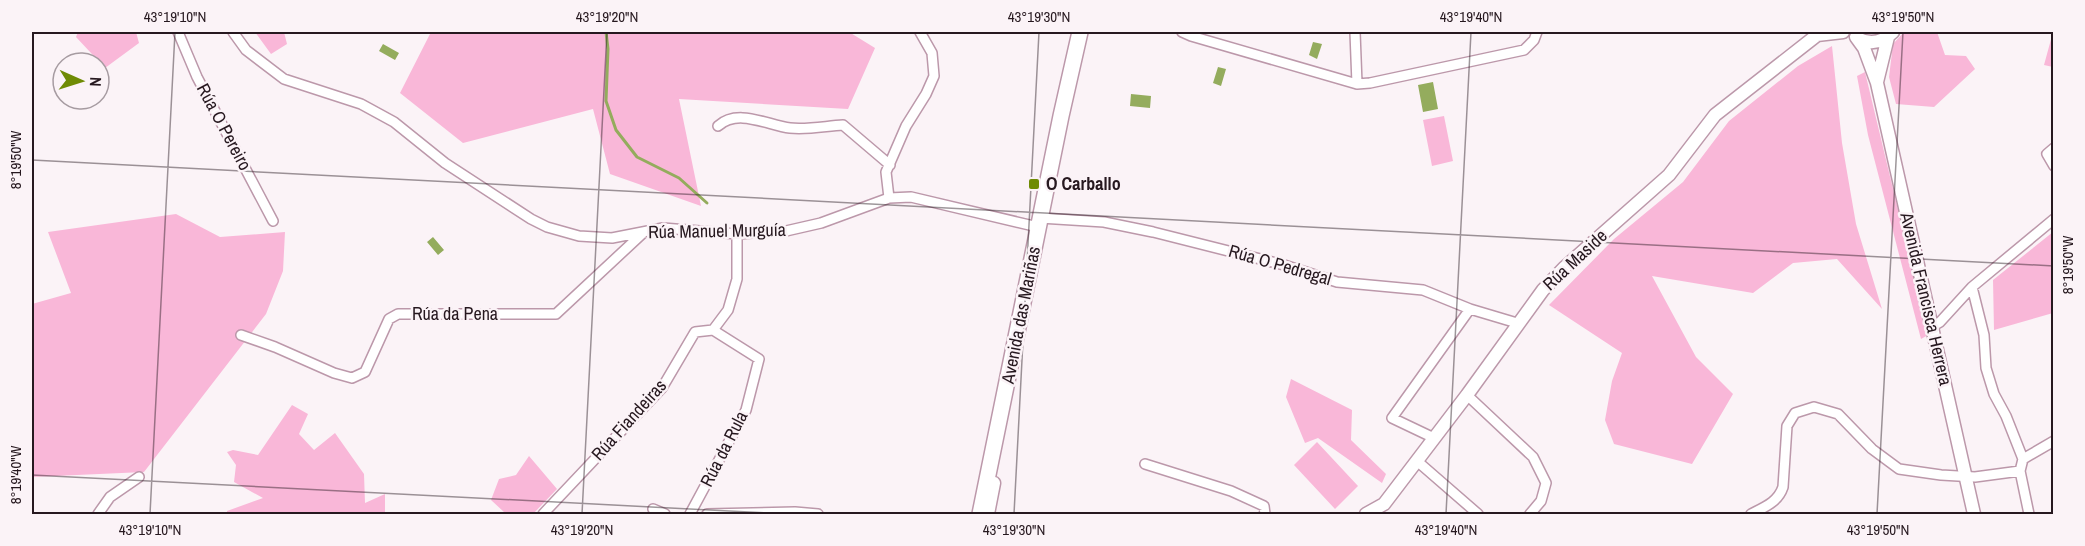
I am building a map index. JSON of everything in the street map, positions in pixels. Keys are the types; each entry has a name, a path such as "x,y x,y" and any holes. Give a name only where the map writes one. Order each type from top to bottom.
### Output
{"highway":[{"name":"Avenida das Mariñas","path":"1061,116 1073,32"},
{"name":"Avenida das Mariñas","path":"980,514 1080,32"}],"street":[{"name":"Rúa O Pereiro","path":"178,32 197,77 273,222"},
{"name":"Rúa Manuel Murguía","path":"233,32 246,50 284,79 361,104 394,123 445,163 531,219 547,227 579,236 612,238 663,228 737,234 786,231 821,223 889,198 911,197 992,217 1039,222"},
{"path":"889,198 886,172 906,126 926,94 934,76 932,53 920,32"},
{"path":"1182,32 1357,84 1524,50 1534,40 1537,32"},
{"path":"1356,32 1357,84"},
{"name":"Rúa Maside","path":"1366,514 1384,504 1543,290 1565,267 1669,175 1715,115 1819,33 1844,32"},
{"path":"1853,34 1872,43 1890,34"},
{"name":"Avenida Francisca Herrera","path":"1853,34 1864,48 1877,83 1974,514"},
{"name":"Avenida Francisca Herrera","path":"1877,83 1890,34"},
{"path":"718,126 722,122 741,117 793,128 843,124 890,165"},
{"path":"2050,151 2054,166"},
{"path":"1932,326 1940,322 1972,287 2054,219"},
{"name":"Rúa O Pedregal","path":"1039,222 1104,222 1153,232 1284,265 1337,282 1423,290 1470,309 1517,323"},
{"name":"Rúa da Pena","path":"241,335 276,347 334,373 352,378 365,372 389,319 398,314 556,314 645,231"},
{"path":"713,330 728,310 737,279 737,234"},
{"path":"1972,287 1984,335 1986,368 1994,394 2006,416 2023,459 2020,471 2029,514"},
{"path":"1434,438 1392,418 1470,309"},
{"name":"Rúa Fiandeiras","path":"543,514 662,388 695,332 713,330"},
{"name":"Rúa da Rula","path":"690,514 746,410 759,359 713,330"},
{"path":"1467,395 1533,457 1546,483 1541,501 1530,514"},
{"path":"1751,514 1774,502 1780,495 1783,487 1787,426 1796,413 1814,407 1838,414 1872,449 1899,469 1966,476 2020,471"},
{"path":"988,514 1001,445 1001,413"},
{"path":"2023,459 2054,441"},
{"path":"1417,461 1478,514"},
{"path":"1145,464 1232,491 1264,506 1265,514"},
{"path":"98,514 110,497 139,477"},
{"path":"653,509 665,514"},
{"name":"Rúa da Rula","path":"707,514 795,512 818,514"}],"shaded area":[{"path":"78,32 136,32 139,43 111,64 111,51 89,51 76,37"},
{"path":"255,32 284,32 287,44 271,54"},
{"path":"431,32 849,32 875,48 848,109 679,99 701,206 610,174 593,109 463,143 400,93"},
{"path":"1904,32 1937,32 1945,55 1966,56 1975,69 1934,107 1896,104 1889,77 1893,44"},
{"path":"2054,32 2053,67 2044,65"},
{"path":"1313,42 1322,44 1317,59 1309,55"},
{"path":"383,44 399,53 395,60 379,51"},
{"path":"1832,46 1842,143 1856,224 1882,309 1837,259 1793,263 1753,293 1652,276 1696,357 1733,394 1692,464 1614,444 1605,420 1612,381 1622,353 1549,305 1614,239 1683,182 1729,121 1798,66"},
{"path":"1218,67 1226,69 1221,86 1213,83"},
{"path":"1865,72 1928,335 1921,339 1868,135 1857,76"},
{"path":"1433,82 1438,109 1423,112 1418,85"},
{"path":"1131,94 1151,96 1150,108 1130,106"},
{"path":"1444,116 1453,161 1432,166 1423,120"},
{"path":"176,214 220,237 285,232 283,271 266,314 144,472 32,477 32,304 71,293 48,232"},
{"path":"2053,232 2053,313 1994,330 1993,280"},
{"path":"433,237 444,250 438,255 427,242"},
{"path":"1291,379 1352,410 1351,440 1386,474 1382,483 1318,438 1305,443 1286,397"},
{"path":"292,405 308,414 299,434 314,450 335,433 364,474 365,503 385,494 385,514 227,514 227,511 263,498 234,482 236,465 227,452 233,450 258,455"},
{"path":"1317,442 1358,486 1335,509 1294,465"},
{"path":"529,456 557,489 533,514 502,514 504,512 491,500 499,479 516,475"}],"waterway":[{"path":"606,32 608,49 606,101 616,130 637,157 679,178 707,203"}],"place":[{"name":"O Carballo","path":"1034,184"}]}
